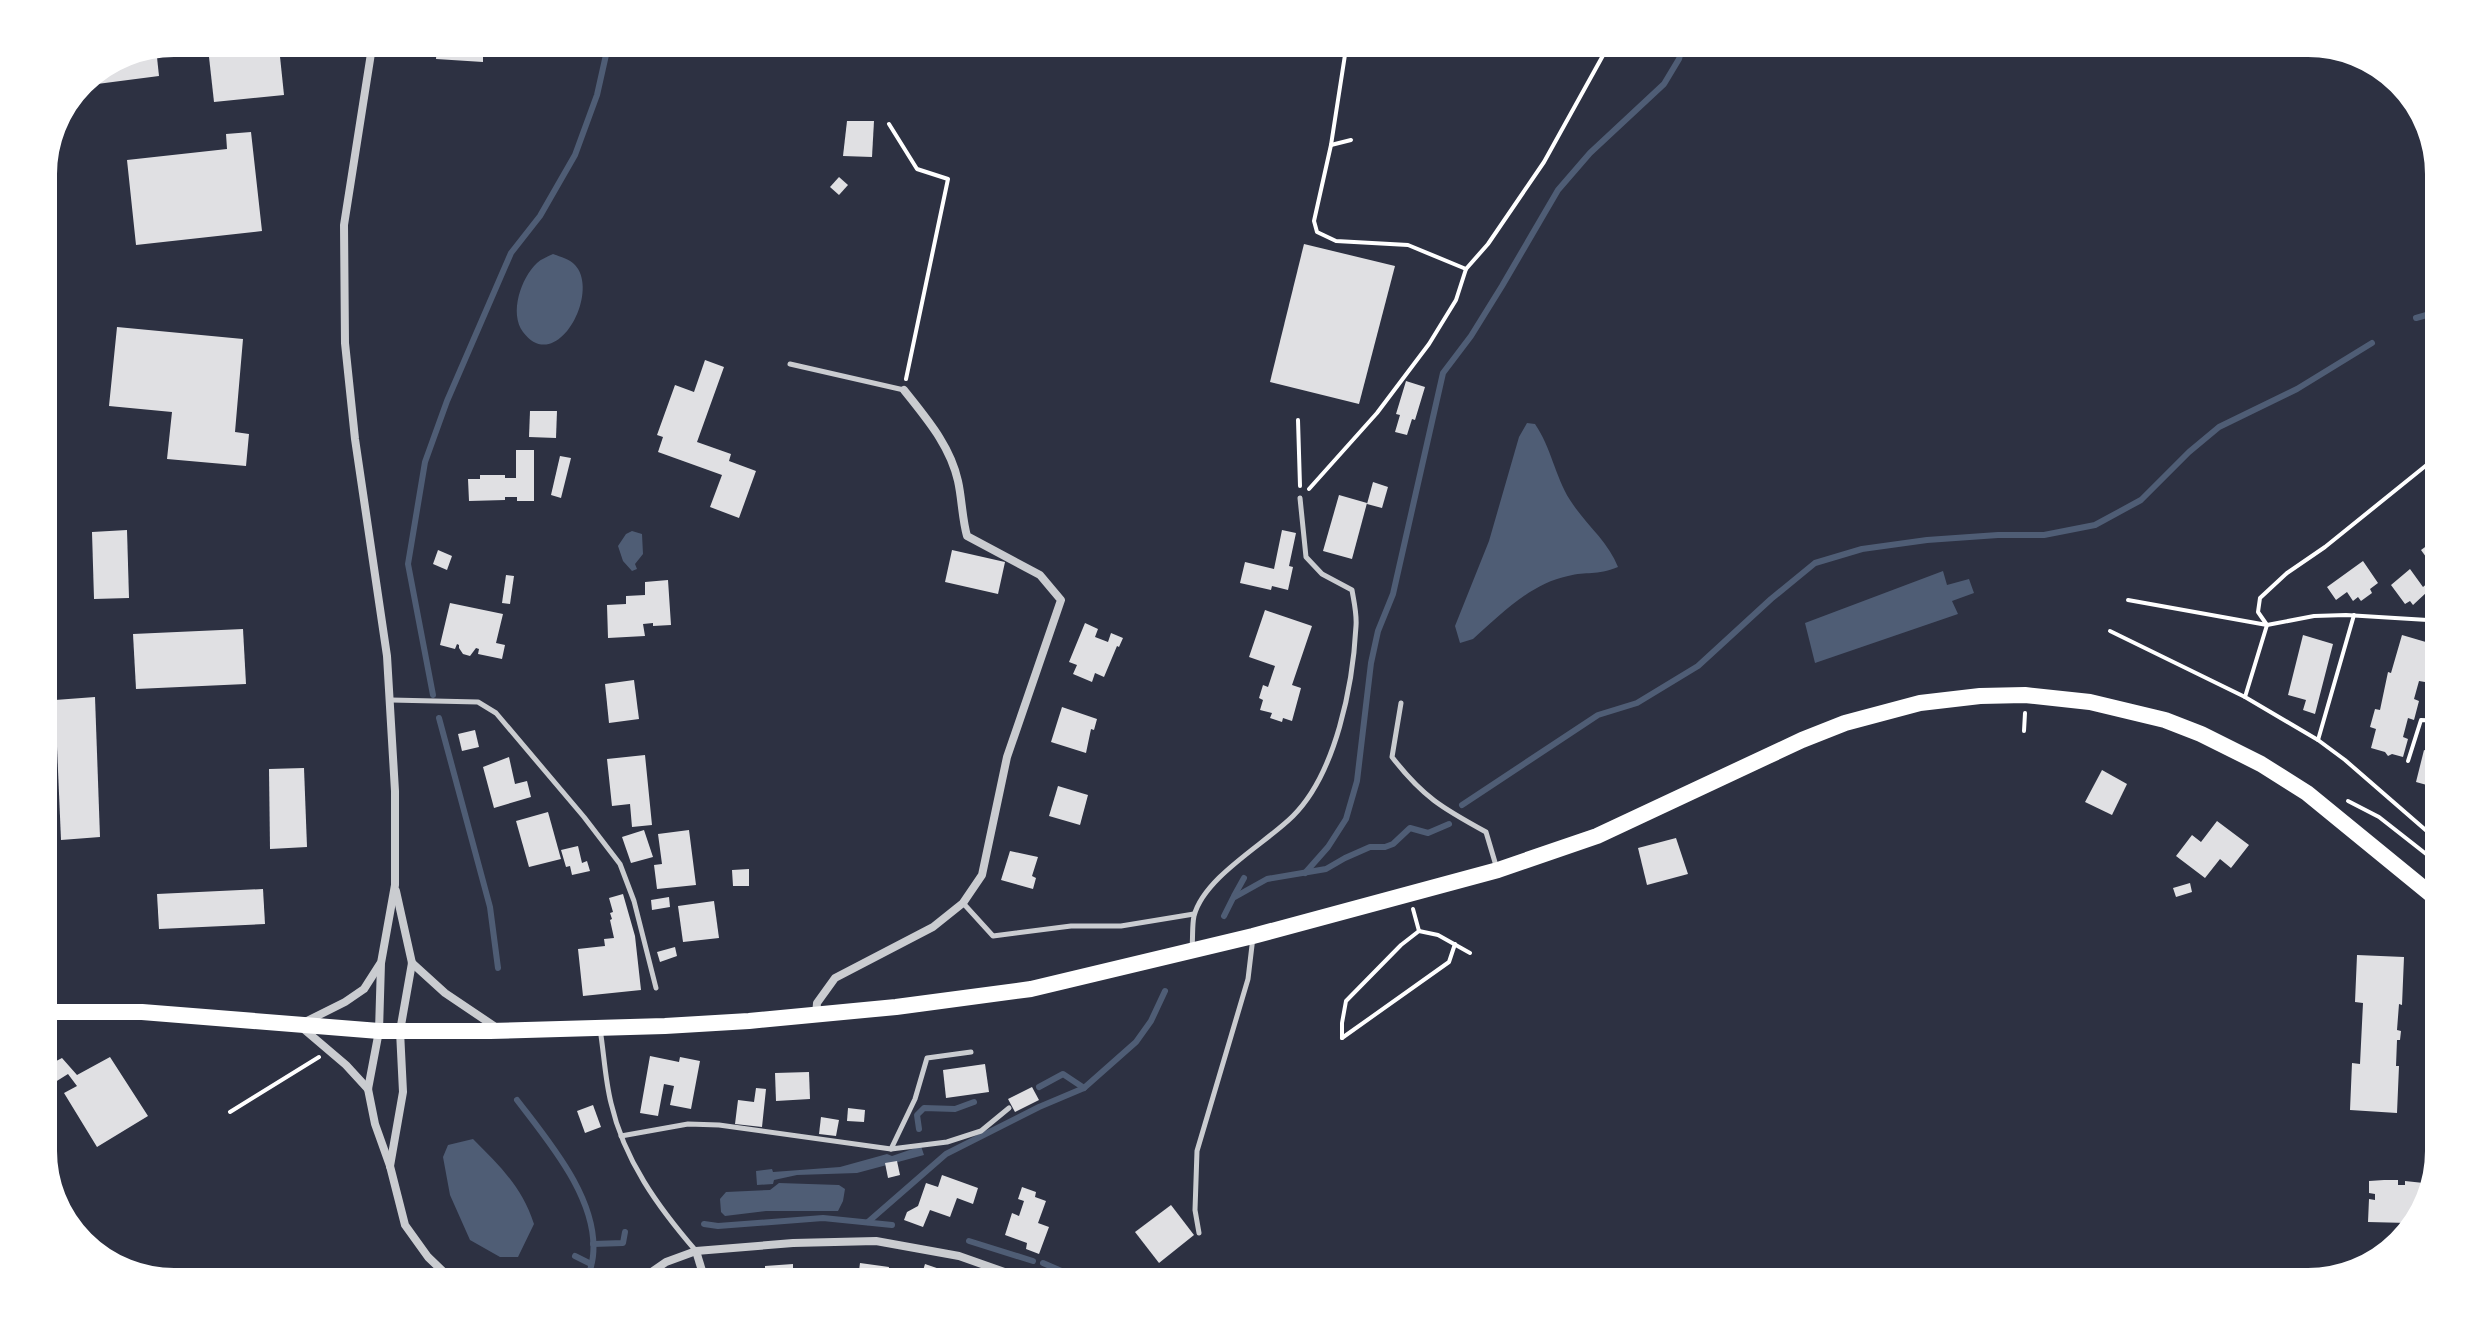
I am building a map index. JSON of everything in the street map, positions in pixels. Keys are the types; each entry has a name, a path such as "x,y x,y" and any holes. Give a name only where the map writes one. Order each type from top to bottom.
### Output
{"main road":[{"path":"52,1012 142,1012 379,1031 600,1028 816,1016 1031,989 1192,952 1498,870 1597,836 1845,723 1920,703 1957,697 2059,697 2173,723 2261,764 2324,806 2430,893"}],"street":[{"path":"371,52 344,225 345,343 391,700 395,791 395,885 381,963 379,1031 368,1089 375,1124 390,1166 405,1225 428,1257 445,1273"},
{"path":"816,1016 817,1003 835,978 933,927 963,903 982,875 1007,757 1061,600 1040,575 967,536 958,481 948,449 904,390"},
{"path":"390,1166 403,1092 400,1031 412,963 395,885"},
{"path":"368,1089 346,1065 299,1025 364,989 381,963"},
{"path":"412,963 445,993 501,1030"},
{"path":"650,1273 666,1262 696,1251 793,1243 876,1241 959,1256 1007,1273"},
{"path":"696,1251 703,1273"}],"lane":[{"path":"790,364 904,390"},
{"path":"1192,952 1194,914 1213,884 1294,815 1318,783 1340,722 1352,667 1356,623 1352,590 1322,574 1306,557 1300,498"},
{"path":"391,700 478,702 496,713 620,864 634,901 656,988"},
{"path":"1401,703 1392,757 1412,783 1438,806 1486,832 1498,870"},
{"path":"963,903 993,936 1071,926 1121,926 1194,914"},
{"path":"1199,1233 1195,1210 1197,1151 1248,979 1253,936"},
{"path":"600,1028 610,1102 621,1136 661,1210 696,1251"},
{"path":"891,1149 915,1099 927,1058 971,1052"},
{"path":"621,1136 688,1124 719,1125 891,1149 947,1142 981,1131 1009,1108"}],"path":[{"path":"1345,52 1331,145 1314,221 1317,232 1336,241 1408,245 1466,269"},
{"path":"1300,498 1377,413 1429,344 1456,300 1466,269 1488,244 1544,162 1605,52"},
{"path":"889,124 917,169 948,179 904,390"},
{"path":"1331,145 1351,140"},
{"path":"1298,420 1300,498"},
{"path":"2267,625 2258,612 2260,598 2287,573 2325,547 2430,462"},
{"path":"2128,600 2267,625 2314,616 2354,615 2430,620"},
{"path":"2318,740 2354,615"},
{"path":"2245,697 2267,625"},
{"path":"2110,631 2245,697 2318,740 2430,834"},
{"path":"2013,712 2036,712"},
{"path":"2408,761 2421,720 2430,720"},
{"path":"2345,800 2379,817 2430,857"},
{"path":"1455,944 1449,962 1342,1038 1346,1001 1419,931 1438,935 1455,944 1470,953"},
{"path":"230,1112 311,1064 327,1050"}],"water":[{"path":"553,254 575,265 582,278 579,310 561,338 549,344 536,343 523,332 517,306 522,286 531,269"},
{"path":"1527,423 1535,424 1570,500 1618,567 1604,572 1568,576 1541,586 1517,601 1473,639 1460,643 1455,626 1489,541 1519,437"},
{"path":"632,531 642,534 643,554 635,564 637,569 632,571 623,561 618,546"},
{"path":"1943,571 1947,585 1969,579 1974,593 1952,601 1958,614 1815,663 1805,623"},
{"path":"473,1139 509,1178 534,1224 518,1257 500,1257 470,1240 450,1195 443,1157 448,1145"},
{"path":"921,1146 924,1155 857,1173 797,1175 774,1180 773,1184 757,1185 756,1171 840,1167 887,1154 892,1156"},
{"path":"779,1183 839,1185 845,1189 843,1201 838,1211 766,1211 725,1216 721,1212 720,1199 726,1192 770,1190"}],"building":[{"path":"208,52 280,52 284,95 214,102"},
{"path":"437,52 483,52 483,62 436,59"},
{"path":"157,53 159,76 92,85 127,61 150,54"},
{"path":"847,121 874,121 872,157 843,156"},
{"path":"251,132 262,231 136,245 127,160 227,149 226,134"},
{"path":"839,177 848,185 839,195 830,187"},
{"path":"1304,244 1395,266 1359,404 1270,382"},
{"path":"117,327 243,339 235,432 249,434 246,466 167,459 172,412 109,406"},
{"path":"705,360 724,367 697,442 731,454 729,461 756,471 739,518 710,507 722,475 658,452 663,437 657,435 675,385 694,392"},
{"path":"1406,381 1425,387 1407,435 1395,432 1400,415 1396,414"},
{"path":"530,411 557,411 556,438 529,437"},
{"path":"516,450 534,450 534,501 505,497 505,500 469,501 468,479 480,479 480,475 516,478"},
{"path":"560,456 571,458 561,498 551,495"},
{"path":"1373,482 1388,487 1382,508 1367,504"},
{"path":"1339,495 1367,503 1352,559 1323,551"},
{"path":"127,530 129,598 94,599 92,532"},
{"path":"1282,530 1296,533 1288,590 1272,586 1271,590 1240,583 1245,562 1274,569"},
{"path":"2430,543 2430,563 2421,550"},
{"path":"438,550 452,556 447,570 433,564"},
{"path":"952,550 1005,562 998,594 945,582"},
{"path":"2363,561 2378,583 2370,589 2372,593 2361,601 2358,597 2353,601 2347,592 2336,600 2327,587"},
{"path":"2410,569 2423,587 2430,581 2430,596 2427,592 2413,605 2410,601 2405,604 2391,585"},
{"path":"506,575 514,576 510,604 502,603"},
{"path":"668,580 671,625 643,624 645,636 608,638 607,605 626,604 626,596 645,595 645,582"},
{"path":"450,603 503,614 496,643 505,645 502,659 478,654 479,649 476,648 470,656 463,654 457,644 455,649 440,645"},
{"path":"1265,610 1312,626 1292,685 1301,688 1292,721 1270,718 1272,713 1260,710 1263,700 1259,698 1263,685 1268,687 1275,666 1249,657"},
{"path":"1085,623 1098,629 1095,637 1108,642 1111,633 1123,638 1104,677 1095,673 1092,682 1073,674 1077,665 1069,662"},
{"path":"243,629 246,684 136,689 133,634"},
{"path":"2303,635 2333,644 2315,714 2303,710 2306,700 2288,695"},
{"path":"2402,635 2430,643 2430,665 2425,682 2419,681 2414,699 2419,701 2414,720 2408,718 2403,737 2408,739 2403,757 2388,756 2371,748 2376,729 2370,727 2375,709 2380,710 2388,672 2391,673"},
{"path":"634,680 639,719 609,723 605,684"},
{"path":"95,697 100,837 61,840 55,700"},
{"path":"1062,707 1097,719 1094,730 1091,729 1086,753 1051,742"},
{"path":"475,730 479,747 462,751 458,734"},
{"path":"2424,750 2430,752 2430,786 2416,782"},
{"path":"645,755 652,825 632,827 630,804 612,806 607,759"},
{"path":"509,757 515,784 527,781 531,797 494,808 483,767"},
{"path":"304,768 307,847 270,849 269,769"},
{"path":"2102,770 2127,784 2112,815 2085,802"},
{"path":"1058,786 1088,795 1080,825 1049,816"},
{"path":"548,812 561,859 529,867 516,821"},
{"path":"2217,821 2249,845 2231,868 2220,859 2205,878 2176,856 2192,835 2201,842"},
{"path":"644,830 653,857 631,863 622,837"},
{"path":"689,830 696,885 657,889 654,865 662,864 658,834"},
{"path":"1676,838 1688,874 1647,885 1638,848"},
{"path":"578,846 582,863 587,861 590,871 572,875 561,850"},
{"path":"1010,851 1038,857 1032,876 1036,878 1033,889 1001,880"},
{"path":"749,869 749,886 733,886 732,870"},
{"path":"2190,883 2192,892 2176,897 2173,888"},
{"path":"263,889 265,924 159,929 157,894"},
{"path":"623,894 635,936 641,990 583,996 578,949 605,946 604,939 614,938 609,898"},
{"path":"669,897 670,907 652,910 651,900"},
{"path":"714,901 719,938 683,942 678,906"},
{"path":"675,947 677,956 660,962 657,952"},
{"path":"2357,955 2404,957 2402,1005 2399,1004 2397,1030 2401,1031 2400,1040 2397,1040 2397,1113 2350,1110 2352,1063 2360,1064 2363,1003 2355,1002"},
{"path":"650,1056 679,1062 680,1057 700,1061 691,1109 670,1105 674,1086 664,1084 658,1116 640,1113"},
{"path":"110,1057 148,1116 97,1147 64,1093 77,1086 68,1074 52,1084 52,1063 62,1058 77,1075"},
{"path":"985,1064 989,1092 946,1098 943,1070"},
{"path":"809,1072 810,1099 776,1101 775,1073"},
{"path":"1032,1087 1039,1100 1015,1112 1008,1099"},
{"path":"756,1088 766,1089 762,1127 735,1124 738,1100 754,1102"},
{"path":"593,1105 601,1127 585,1133 577,1111"},
{"path":"848,1108 865,1110 864,1122 847,1121"},
{"path":"821,1117 839,1120 836,1136 819,1134"},
{"path":"897,1161 900,1175 888,1178 885,1163"},
{"path":"942,1175 978,1188 973,1204 957,1198 950,1217 930,1210 923,1227 904,1220 907,1212 918,1206 926,1183 938,1187"},
{"path":"2398,1180 2398,1185 2405,1185 2405,1181 2426,1183 2406,1223 2368,1222 2369,1199 2375,1200 2375,1194 2369,1193 2369,1181"},
{"path":"1022,1187 1036,1192 1035,1197 1046,1201 1038,1223 1049,1227 1039,1254 1026,1249 1027,1243 1005,1235 1012,1213 1019,1216 1024,1201 1018,1199"},
{"path":"1171,1205 1194,1235 1159,1263 1135,1232"},
{"path":"860,1263 889,1267 888,1273 859,1273"},
{"path":"793,1264 793,1269 806,1268 807,1273 753,1273 765,1271 765,1266"},
{"path":"925,1264 951,1273 922,1273"}],"waterway":[{"path":"433,695 408,564 425,462 447,401 511,253 540,216 575,155 597,95 607,52"},
{"path":"1305,873 1328,847 1346,819 1357,781 1371,663 1378,631 1393,594 1443,373 1471,336 1558,190 1590,153 1664,84 1681,52"},
{"path":"2416,318 2430,314"},
{"path":"1462,805 1598,715 1637,703 1698,666 1815,563 1862,549 1927,540 2044,535 2095,525 2141,500 2219,427 2297,389 2372,343"},
{"path":"439,718 490,907 498,968"},
{"path":"1224,916 1233,898 1267,879 1326,869 1370,847 1393,844 1410,828 1428,833 1449,824"},
{"path":"1234,896 1244,878"},
{"path":"868,1222 946,1154 1084,1088 1136,1042 1151,1021 1165,991"},
{"path":"1039,1087 1063,1074 1084,1088"},
{"path":"517,1100 557,1153 580,1193 593,1235 589,1273"},
{"path":"919,1129 917,1115 924,1108 955,1109 974,1102"},
{"path":"704,1224 718,1226 823,1218 892,1225"},
{"path":"593,1244 623,1243 625,1232"},
{"path":"969,1241 1033,1261"},
{"path":"575,1256 591,1264"},
{"path":"1043,1263 1066,1273"}]}
